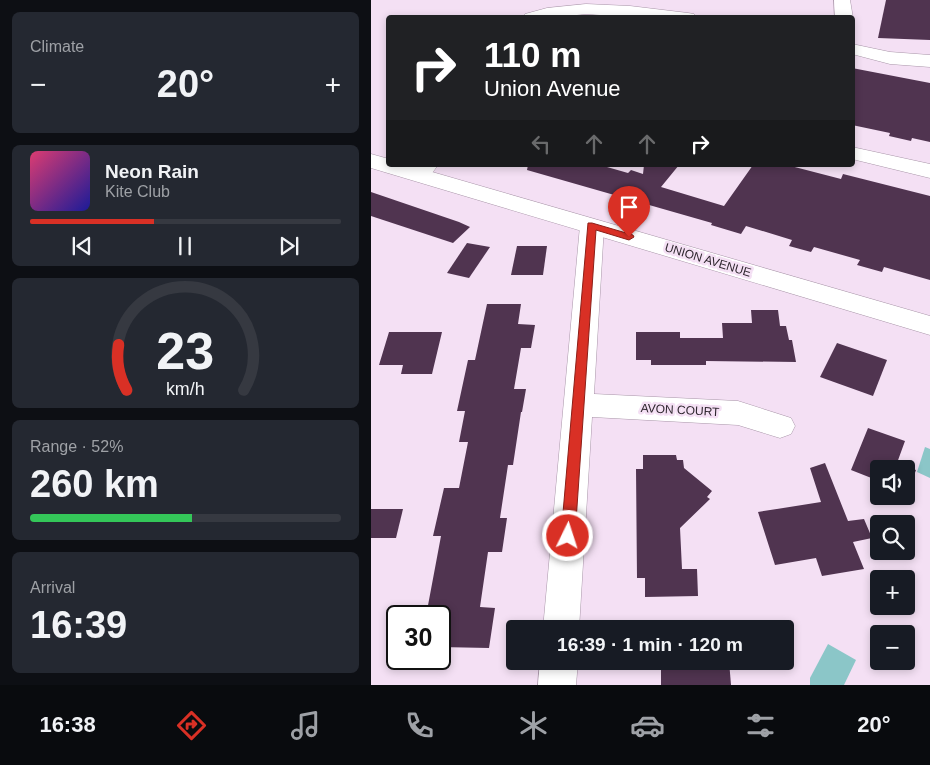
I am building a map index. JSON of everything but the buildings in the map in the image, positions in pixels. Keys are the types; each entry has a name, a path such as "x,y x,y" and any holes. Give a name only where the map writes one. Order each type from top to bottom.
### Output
{"street":[{"path":"842,0 844,15"},
{"path":"540,15 557,9 589,7 661,15"},
{"path":"855,50 889,58 930,61"},
{"path":"855,153 930,171"},
{"name":"UNION AVENUE","path":"371,161 386,163"},
{"name":"UNION AVENUE","path":"411,167 424,169 592,226 930,326"},
{"path":"562,620 592,226"},
{"name":"AVON COURT","path":"578,406 738,413 780,426"},
{"path":"557,685 558,670"}],"shaded area":[{"path":"925,447 930,449 930,478 917,472"},
{"path":"828,644 856,660 844,685 810,685 810,678"}],"route":[{"path":"568,536 592,226 629,237"}]}
